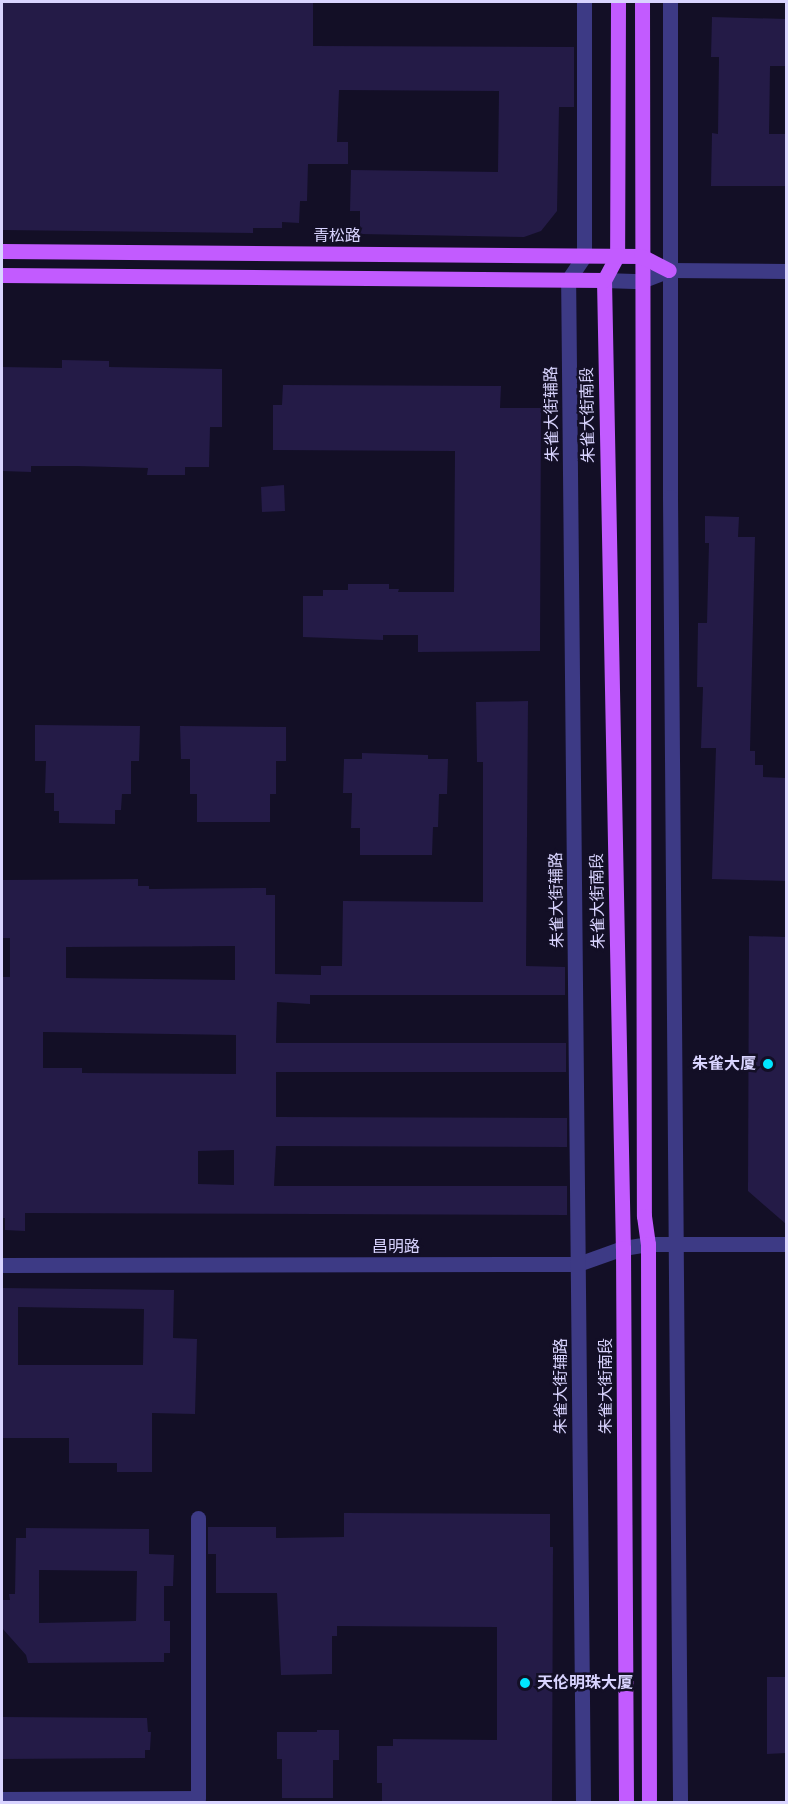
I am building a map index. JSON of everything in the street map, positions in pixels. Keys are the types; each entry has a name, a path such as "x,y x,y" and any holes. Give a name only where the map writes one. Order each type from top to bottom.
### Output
{"main road":[{"name":"朱雀大街南段","path":"618,2 617,256 604,280 623,1248 626,1803"},
{"path":"642,2 644,1216 648,1244 650,1803"},
{"name":"青松路","path":"2,251 641,256 669,270"},
{"name":"青松路","path":"2,275 604,280"}],"street":[{"path":"568,280 584,256 584,2"},
{"path":"670,2 669,270 680,1803"},
{"name":"青松路","path":"604,280 641,281 669,270 786,271"},
{"name":"朱雀大街辅路","path":"568,280 583,1803"},
{"name":"昌明路","path":"2,1265 578,1264 623,1248 648,1244 786,1244"},
{"path":"2,1799 198,1798 198,1518"}],"building":[{"path":"2,2 313,2 313,46 574,47 574,107 559,107 557,211 541,231 524,237 360,234 360,211 350,211 351,170 498,172 499,91 339,90 337,142 348,142 348,164 308,164 307,201 300,201 299,223 282,222 282,228 253,228 253,233 2,230"},
{"path":"712,17 786,19 786,66 770,66 769,134 786,134 786,186 711,186 712,133 718,134 719,57 711,57"},
{"path":"62,360 109,361 109,367 222,369 222,427 210,427 209,467 185,467 185,475 147,475 148,468 77,466 31,466 31,472 2,471 2,367 62,368"},
{"path":"283,385 501,386 500,408 541,408 540,651 418,652 418,635 383,635 383,640 303,637 303,596 323,596 323,590 348,590 348,584 389,584 389,589 399,589 398,592 454,592 455,451 273,450 273,405 282,405"},
{"path":"284,485 285,511 262,512 261,487"},
{"path":"705,516 739,517 738,537 755,537 750,751 755,751 755,765 763,765 763,777 786,778 786,881 712,879 716,748 701,748 703,687 697,687 698,623 707,623 709,543 705,543"},
{"path":"528,701 526,966 565,967 565,995 310,995 310,1004 277,1002 276,1043 566,1043 566,1072 276,1072 276,1117 567,1118 567,1147 276,1146 274,1186 567,1186 567,1215 25,1213 25,1231 5,1230 5,1218 2,1218 2,977 10,977 10,938 2,938 3,880 138,879 138,886 149,886 149,889 266,888 266,895 275,895 275,974 321,975 321,966 342,966 343,901 483,902 483,762 477,762 476,702","holes":["235,946 235,980 66,978 66,947","43,1032 236,1035 236,1074 82,1073 82,1068 43,1068","234,1150 234,1185 198,1184 198,1151"]},
{"path":"35,725 140,726 139,761 131,761 131,794 122,794 121,810 115,810 115,824 59,823 59,811 54,811 54,793 45,793 46,761 35,761"},
{"path":"180,726 286,727 286,761 276,761 276,794 270,794 270,822 197,822 197,794 190,794 190,759 181,759"},
{"path":"362,753 428,755 428,759 448,759 447,794 439,794 438,827 433,827 432,855 360,855 360,828 351,828 352,793 343,793 344,759 362,759"},
{"name":"朱雀大厦","path":"749,936 786,937 786,1224 748,1191"},
{"path":"2,1288 174,1290 173,1338 197,1339 195,1414 152,1413 152,1472 117,1472 117,1463 69,1463 69,1438 2,1438","holes":["18,1307 144,1309 143,1365 18,1365"]},
{"name":"天伦明珠大厦","path":"344,1513 550,1514 550,1547 553,1547 552,1803 382,1803 382,1783 377,1783 377,1746 393,1746 393,1739 497,1740 497,1627 337,1626 337,1636 332,1636 332,1674 281,1675 277,1593 216,1593 216,1554 208,1554 208,1527 276,1527 276,1538 344,1537"},
{"path":"26,1528 149,1529 149,1554 174,1555 173,1586 164,1586 164,1621 170,1621 170,1653 164,1653 164,1662 28,1663 26,1655 2,1628 2,1600 10,1600 9,1594 15,1594 16,1538 26,1538","holes":["39,1570 137,1571 136,1621 39,1623"]},
{"path":"767,1677 786,1677 786,1753 767,1754"},
{"path":"2,1717 147,1718 148,1732 151,1732 150,1750 145,1750 145,1758 2,1759"},
{"path":"317,1730 339,1730 339,1760 333,1760 333,1798 282,1798 282,1759 277,1759 277,1732 317,1732"}],"place":[{"name":"朱雀大厦","path":"768,1064"},
{"name":"天伦明珠大厦","path":"525,1683"}]}
